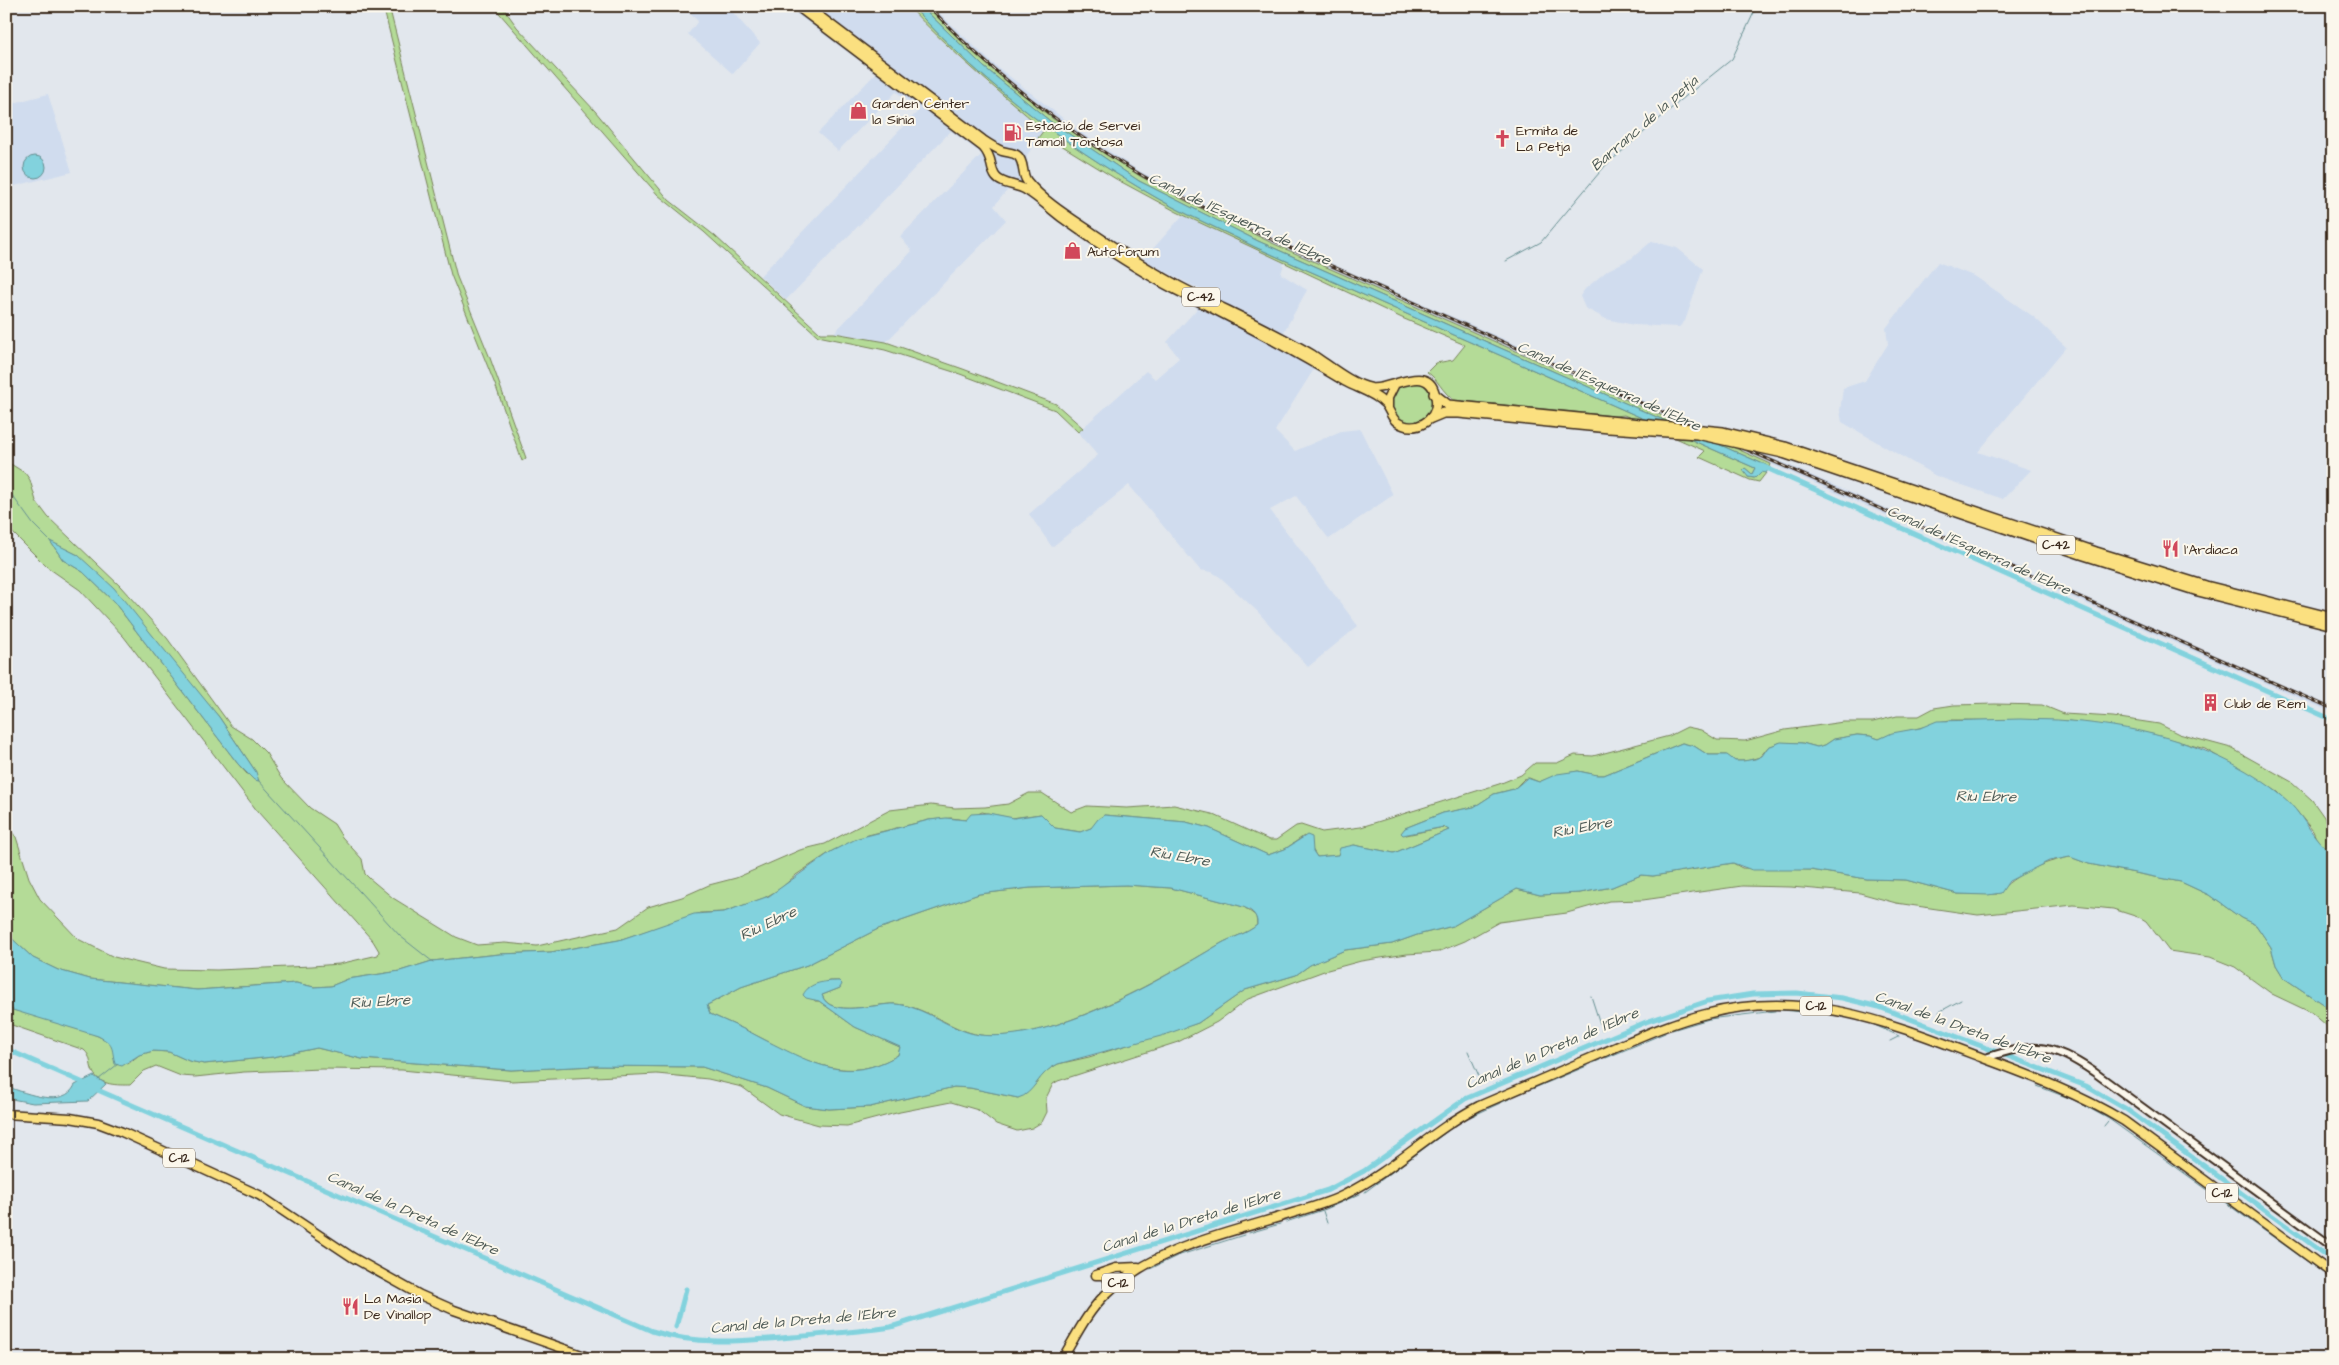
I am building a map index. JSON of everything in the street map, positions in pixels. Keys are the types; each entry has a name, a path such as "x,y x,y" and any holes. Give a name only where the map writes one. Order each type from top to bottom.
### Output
{"highway":[{"name":"C-42","path":"1434,394 1448,405 1697,434 1784,450 2206,586 2333,618"},
{"name":"C-42","path":"1431,418 1448,413 1609,424"},
{"name":"C-42","path":"1784,450 2162,579 2333,625"}],"main road":[{"name":"C-42","path":"798,6 983,146 990,155 993,172 997,178 1025,189 1084,233 1147,274 1276,340 1348,383 1372,394 1388,408 1396,422 1408,427 1420,426 1431,418"},
{"name":"C-42","path":"806,6 983,140 1020,158 1022,171 1030,184 1069,217 1159,275 1282,337 1359,383 1376,388 1396,384 1407,379 1418,379 1429,385 1434,394"},
{"path":"993,164 997,156 1006,152"},
{"path":"1009,182 1017,179 1022,171"},
{"path":"1388,408 1388,398 1396,384"},
{"path":"1431,418 1436,406 1434,394"},
{"name":"C-12","path":"1062,1359 1085,1320 1109,1291 1140,1267 1184,1248 1346,1194 1367,1183 1455,1118 1669,1025 1730,1009 1781,1004 1849,1012 1911,1030 2051,1084 2117,1118 2333,1274"},
{"name":"C-12","path":"6,1114 70,1118 98,1123 122,1132 259,1195 352,1258 420,1295 454,1310 593,1359"},
{"path":"1113,1270 1140,1267"},
{"path":"1113,1270 1120,1281"},
{"path":"1113,1270 1120,1281"},
{"path":"1109,1291 1113,1270"}],"street":[{"path":"1985,1058 2017,1050 2044,1047 2064,1053 2333,1247"}],"shaded area":[{"path":"682,6 727,6 760,43 733,74 688,34 698,21"},
{"path":"786,6 908,6 932,32 1044,130 1027,155 1026,167 1029,176 1016,190 1010,187 994,206 1006,220 886,342 834,333 912,251 900,237 982,154 951,131 786,300 760,276 920,109 896,92 838,151 818,133 876,73"},
{"path":"926,6 932,6 991,62 1083,134 1139,171 1245,226 1570,368 2333,707 2333,713 1272,243 1184,200 1140,176 1052,118 982,60"},
{"path":"48,94 72,172 6,188 6,105"},
{"path":"1183,215 1284,263 1281,274 1307,290 1277,344 1314,369 1275,431 1295,451 1341,431 1360,429 1393,495 1329,539 1296,496 1270,510 1358,626 1308,667 1257,611 1220,577 1212,572 1200,570 1129,485 1052,547 1029,514 1098,455 1078,432 1146,371 1155,379 1179,358 1167,342 1196,310 1203,291 1143,260"},
{"path":"1652,241 1677,248 1703,269 1685,321 1679,327 1634,325 1606,319 1585,308 1580,296 1585,289 1608,270 1632,258"},
{"path":"1938,262 1976,277 2034,317 2066,347 1978,452 2031,470 2003,499 1936,476 1842,422 1840,411 1843,388 1865,381 1888,344 1886,328"}],"green space":[{"path":"383,6 389,6 457,277 490,358 526,458 522,461 496,387 451,275"},
{"path":"493,6 502,6 517,27 595,111 669,200 715,236 820,333 834,333 886,342 963,369 1056,404 1083,428 1078,432 1055,410 960,374 885,350 818,336 704,232 658,195"},
{"path":"908,6 912,6 971,65 1034,117 1102,165 1173,207 1255,247 1755,468 1752,474 1745,468 1748,477 1754,478 1762,472 1766,473 1759,482 1750,480 1699,457 1705,451 1624,415 1615,416 1454,400 1427,372 1436,363 1453,360 1465,345 1402,318 1177,212 1116,179 1056,142 1045,142 1038,138 1044,130 957,54"},
{"path":"921,6 926,6 982,60 1052,118 1140,176 1184,200 1272,243 1771,464 1770,467 1258,241 1139,181 1050,121 984,67"},
{"path":"1412,382 1427,388 1433,403 1427,418 1412,424 1397,418 1391,403 1397,388"},
{"path":"6,461 25,473 30,480 36,501 48,517 120,586 167,638 231,726 252,739 266,753 281,778 310,808 334,824 342,837 362,859 365,874 393,898 456,937 477,945 505,943 537,946 618,928 648,907 682,897 709,885 736,878 800,850 825,844 890,810 931,805 955,808 985,807 1008,804 1029,793 1042,793 1071,812 1087,806 1127,808 1174,805 1212,814 1269,840 1276,840 1296,826 1301,825 1322,832 1361,827 1499,784 1521,775 1535,763 1557,763 1575,755 1593,756 1669,736 1687,727 1701,730 1717,740 1745,741 1785,730 1843,722 1873,722 1897,716 1919,716 1934,708 1954,705 2042,705 2064,714 2113,717 2159,724 2179,734 2231,748 2292,782 2312,800 2324,817 2333,840 2333,854 2319,845 2313,831 2278,792 2205,749 2151,734 2069,721 1950,720 1879,739 1857,735 1834,739 1825,745 1817,747 1802,743 1779,743 1768,747 1760,757 1746,761 1735,761 1726,755 1708,755 1694,746 1682,743 1604,775 1578,771 1557,775 1539,782 1529,778 1524,779 1514,789 1494,794 1474,807 1443,813 1405,828 1406,835 1444,827 1449,830 1394,853 1354,845 1339,855 1317,857 1304,836 1285,849 1268,855 1209,828 1186,822 1104,815 1091,828 1081,832 1055,828 1041,814 1011,818 982,812 966,820 951,818 929,820 868,835 832,851 796,875 780,889 764,898 724,912 700,913 619,940 551,952 500,954 432,961 400,971 348,979 331,986 314,987 296,983 197,990 90,979 58,970 33,958 6,933 6,825 16,837 29,878 40,899 78,939 114,957 164,969 217,970 339,964 378,955 379,951 373,941 258,812 124,637 80,590 47,567 6,526","holes":["51,542 78,555 219,717 256,772 247,774 238,764 114,602 83,572 63,560"]},
{"path":"2070,857 2089,864 2181,882 2209,895 2241,918 2256,925 2271,947 2276,965 2284,978 2333,1011 2333,1031 2312,1013 2272,994 2235,967 2210,957 2169,951 2146,921 2113,909 2074,905 1978,915 1896,903 1860,893 1791,887 1742,886 1643,900 1609,901 1567,913 1499,922 1465,941 1438,952 1407,954 1361,961 1324,971 1248,999 1217,1022 1178,1042 1058,1081 1053,1084 1046,1098 1047,1112 1042,1122 1032,1128 1017,1131 996,1124 978,1110 951,1102 900,1112 847,1126 819,1125 779,1114 742,1087 708,1079 657,1074 512,1081 402,1070 322,1069 244,1072 195,1077 181,1076 156,1066 144,1071 130,1085 115,1085 96,1077 88,1055 84,1050 6,1023 6,1008 77,1028 103,1038 114,1049 114,1057 128,1064 139,1055 153,1051 169,1052 189,1061 204,1064 273,1057 317,1048 362,1059 511,1070 594,1066 702,1067 767,1088 805,1106 829,1109 870,1107 954,1087 970,1088 1018,1098 1036,1084 1044,1072 1058,1064 1089,1057 1198,1023 1245,990 1296,975 1310,965 1345,950 1392,944 1417,935 1453,926 1517,889 1540,895 1580,893 1612,887 1641,875 1653,876 1733,863 1742,868 1811,870 1867,879 1906,880 1958,894 1997,894 2021,874 2040,865"},
{"path":"1126,885 1171,888 1244,907 1256,916 1257,925 1136,991 1104,1006 1071,1020 1038,1030 1008,1035 980,1035 969,1032 928,1013 895,1004 854,1008 834,1006 827,1002 822,995 840,988 839,981 829,981 808,988 815,1001 819,1001 855,1027 900,1047 898,1055 880,1064 863,1068 830,1067 798,1057 710,1014 707,1005 741,987 807,965 878,929 979,894 1030,888"}],"water":[{"path":"912,6 921,6 984,67 1050,121 1139,181 1258,241 1770,467 1766,473 1761,472 1755,478 1748,477 1743,470 1745,468 1752,474 1755,468 1255,247 1173,207 1102,165 1034,117 971,65"},
{"path":"35,156 43,159 46,167 43,175 35,178 27,175 24,167 27,159"},
{"path":"50,541 78,555 114,588 219,717 256,772 259,781 254,780 238,764 114,602 83,572 63,560"},
{"name":"Riu Ebre","path":"2057,720 2126,728 2182,742 2234,764 2258,778 2289,802 2319,841 2333,854 2333,1011 2284,978 2276,965 2271,947 2256,925 2241,918 2209,895 2181,882 2089,864 2070,857 2049,861 2009,881 2001,893 1988,895 1958,894 1906,880 1867,879 1811,870 1752,870 1733,863 1653,876 1641,875 1612,887 1580,893 1540,895 1517,889 1453,926 1417,935 1392,944 1345,950 1310,965 1296,975 1245,990 1198,1023 1161,1036 1058,1064 1045,1073 1024,1096 1018,1098 970,1088 954,1087 870,1107 829,1109 805,1106 767,1088 702,1067 594,1066 511,1070 362,1059 317,1048 273,1057 204,1064 189,1061 169,1052 153,1051 139,1055 122,1066 115,1064 110,1044 98,1036 6,1008 6,933 33,958 58,970 90,979 197,990 296,983 314,987 331,986 348,979 400,971 432,961 500,954 551,952 619,940 694,914 724,912 769,896 832,851 858,838 929,820 946,818 966,820 971,814 988,813 1014,818 1041,814 1055,828 1080,832 1091,828 1104,815 1186,822 1209,828 1268,855 1285,849 1307,835 1312,837 1313,851 1317,857 1338,855 1340,848 1354,845 1394,853 1449,830 1444,827 1403,835 1401,833 1405,828 1443,813 1474,807 1494,794 1514,789 1527,778 1539,782 1557,774 1578,771 1604,775 1682,743 1694,746 1708,755 1727,755 1735,761 1743,761 1762,756 1768,747 1781,742 1802,743 1817,747 1825,745 1834,739 1857,735 1879,739 1892,733 1920,728 1937,721","holes":["1126,885 1171,888 1244,907 1255,915 1257,925 1136,991 1072,1019 1040,1029 1009,1035 980,1035 958,1029 917,1009 906,1006 887,1004 843,1008 826,1002 822,995 840,988 842,984 839,981 818,983 809,987 803,995 806,998 819,1001 855,1027 900,1047 898,1055 880,1064 862,1069 846,1070 814,1063 798,1056 710,1014 707,1005 741,987 807,965 878,929 979,894 1030,888"]},
{"path":"94,1076 106,1084 88,1101 33,1103 6,1098 8,1087 44,1097 54,1098 62,1096 70,1092 75,1085"}],"waterway":[{"name":"Barranc de la petja","path":"1506,261 1541,242 1605,166 1681,100 1732,59 1757,6"},
{"name":"Canal de l'Esquerra de l'Ebre","path":"1762,466 2333,720"},
{"path":"6,487 33,524 51,542"},
{"path":"258,780 400,936 433,962"},
{"name":"Canal de la Dreta de l'Ebre","path":"93,1088 652,1331 669,1336 704,1341 756,1340 891,1327 1328,1190 1364,1171 1465,1099 1646,1022 1708,1001 1753,994 1797,993 1842,998 1879,1007 2086,1086 2126,1109 2333,1260"},
{"path":"1591,996 1602,1030"},
{"path":"1939,1012 1961,1000"},
{"path":"1782,1010 1845,1016"},
{"path":"1672,1030 1709,1019 1775,1011"},
{"path":"1870,1023 1899,1036"},
{"path":"1606,1058 1665,1033"},
{"path":"1890,1041 1898,1037"},
{"name":"Canal de la Dreta de l'Ebre","path":"6,1049 86,1084"},
{"path":"1468,1051 1482,1083"},
{"path":"1593,1063 1600,1060"},
{"path":"98,1080 118,1064"},
{"path":"1532,1089 1587,1066"},
{"path":"2037,1086 2074,1100 2109,1119 2333,1280"},
{"path":"1470,1117 1509,1099"},
{"path":"2104,1126 2108,1121"},
{"path":"1365,1192 1449,1130"},
{"path":"211,1177 269,1206"},
{"path":"1286,1222 1326,1209 1360,1194"},
{"path":"1323,1211 1327,1223"},
{"path":"1249,1233 1280,1224"},
{"path":"301,1228 377,1277 445,1311"},
{"path":"1150,1269 1177,1256 1244,1235"},
{"path":"676,1327 686,1289"}],"railway":[{"path":"929,6 974,51 1052,116 1107,154 1145,177 1230,221 2333,709"}],"place":[{"name":"Garden Center la Sínia","path":"858,111"},
{"name":"Estació de Servei Tamoil Tortosa","path":"1012,133"},
{"name":"Ermita de La Petja","path":"1502,138"},
{"name":"Autoforum","path":"1073,251"},
{"name":"l'Ardiaca","path":"2170,549"},
{"name":"Club de Rem","path":"2210,703"},
{"name":"La Masia De Vinallop","path":"350,1306"}]}
